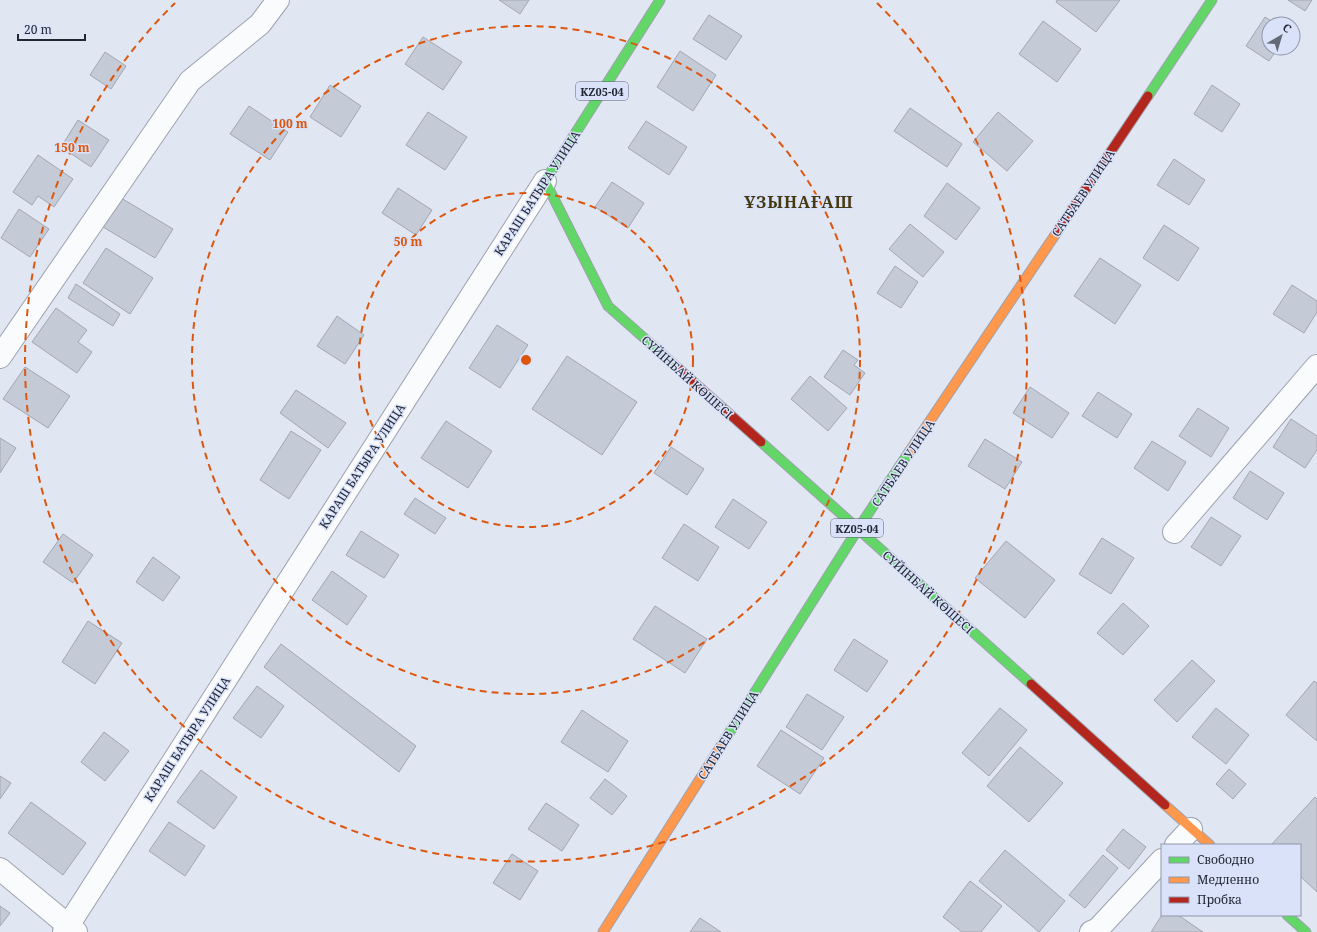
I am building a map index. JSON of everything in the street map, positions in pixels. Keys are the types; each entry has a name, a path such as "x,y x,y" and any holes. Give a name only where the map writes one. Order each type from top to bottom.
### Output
{"main road":[{"name":"КАРАШ БАТЫРА УЛИЦА","path":"545,181 660,0"},
{"name":"САТБАЕВ УЛИЦА","path":"603,932 858,529 1212,0"},
{"name":"СҮЙІНБАЙ КӨШЕСІ","path":"545,181 608,306 1209,844"},
{"path":"1288,916 1306,932"}],"street":[{"path":"0,356 190,81 260,24 278,0"},
{"name":"КАРАШ БАТЫРА УЛИЦА","path":"69,930 545,181"},
{"path":"1174,532 1317,366"},
{"path":"1177,844 1191,829"},
{"path":"1091,932 1098,929 1161,861"},
{"path":"0,869 69,930"}],"building":[{"path":"499,0 529,0 520,14"},
{"path":"1057,0 1120,0 1096,32 1056,2"},
{"path":"1288,0 1312,0 1305,11"},
{"path":"709,15 742,36 726,60 693,39"},
{"path":"1043,21 1081,49 1057,82 1019,54"},
{"path":"1261,23 1261,56 1246,46"},
{"path":"423,37 462,62 443,90 405,64"},
{"path":"680,51 716,75 693,111 657,87"},
{"path":"105,52 126,66 111,89 90,75"},
{"path":"1261,56 1272,56 1269,61"},
{"path":"330,85 361,106 341,137 310,117"},
{"path":"1212,85 1240,104 1222,132 1194,114"},
{"path":"249,106 288,132 270,160 230,134"},
{"path":"910,108 962,144 947,167 894,131"},
{"path":"428,112 467,137 445,170 406,145"},
{"path":"998,112 1033,141 1007,171 973,142"},
{"path":"78,120 109,140 91,167 61,147"},
{"path":"646,121 687,147 669,175 628,148"},
{"path":"38,155 73,179 54,207 38,196 32,205 13,192"},
{"path":"1174,159 1205,180 1189,205 1157,185"},
{"path":"612,182 644,203 628,228 595,207"},
{"path":"947,183 980,208 956,240 924,216"},
{"path":"398,188 432,210 416,235 382,213"},
{"path":"121,198 173,229 155,258 103,227"},
{"path":"19,209 49,229 30,257 1,238"},
{"path":"910,224 944,252 923,277 889,249"},
{"path":"1164,225 1199,248 1178,281 1143,258"},
{"path":"106,248 153,278 130,314 83,283"},
{"path":"1100,258 1141,285 1115,324 1074,296"},
{"path":"895,266 918,282 901,308 877,293"},
{"path":"76,284 120,314 113,326 68,298"},
{"path":"1292,285 1317,301 1317,312 1304,333 1273,314"},
{"path":"56,308 87,330 78,342 92,352 77,373 32,342"},
{"path":"337,316 364,335 345,364 317,346"},
{"path":"497,325 528,345 500,388 469,368"},
{"path":"843,350 858,360 854,365 865,373 850,395 824,377"},
{"path":"567,356 637,402 602,455 532,409"},
{"path":"25,367 70,396 48,428 3,399"},
{"path":"810,376 847,408 828,431 791,399"},
{"path":"1030,387 1069,413 1052,438 1013,413"},
{"path":"296,390 346,423 328,448 280,413"},
{"path":"1098,392 1132,414 1117,438 1082,416"},
{"path":"1198,408 1229,428 1211,457 1179,436"},
{"path":"1291,419 1317,436 1317,450 1305,468 1273,447"},
{"path":"446,421 492,451 468,488 421,458"},
{"path":"291,431 321,450 289,499 260,480"},
{"path":"0,438 16,448 0,473"},
{"path":"985,439 1022,462 1005,489 968,466"},
{"path":"1152,441 1186,462 1168,491 1134,468"},
{"path":"671,447 704,469 687,495 654,473"},
{"path":"1250,471 1284,493 1267,520 1233,498"},
{"path":"415,498 446,518 435,534 404,514"},
{"path":"733,499 767,522 749,549 715,527"},
{"path":"1211,517 1241,536 1221,566 1191,547"},
{"path":"684,524 719,547 698,581 662,558"},
{"path":"361,531 399,555 384,578 346,555"},
{"path":"63,534 93,555 73,583 43,562"},
{"path":"1102,538 1134,558 1111,594 1079,574"},
{"path":"1006,541 1055,580 1025,618 975,578"},
{"path":"153,557 180,577 163,601 136,582"},
{"path":"332,571 367,596 347,625 312,600"},
{"path":"1123,603 1149,626 1123,655 1097,633"},
{"path":"655,606 707,639 685,673 633,639"},
{"path":"88,621 122,643 95,684 62,662"},
{"path":"854,639 888,661 867,692 834,670"},
{"path":"281,644 416,746 399,772 264,667"},
{"path":"1192,660 1215,681 1177,722 1154,700"},
{"path":"1314,681 1317,683 1317,741 1286,715"},
{"path":"257,686 284,706 261,738 233,718"},
{"path":"807,694 844,717 822,750 786,727"},
{"path":"1000,708 1027,730 989,776 962,753"},
{"path":"1216,708 1249,735 1226,764 1192,737"},
{"path":"582,710 628,741 608,772 561,742"},
{"path":"781,730 824,758 800,794 757,766"},
{"path":"104,732 129,751 105,781 81,762"},
{"path":"1020,747 1063,783 1029,822 987,786"},
{"path":"1229,769 1246,784 1233,799 1216,784"},
{"path":"201,770 237,797 214,829 177,802"},
{"path":"0,776 11,783 0,799"},
{"path":"605,779 627,796 612,815 590,798"},
{"path":"1315,797 1317,799 1317,892 1301,877 1301,844 1272,844"},
{"path":"31,802 86,843 63,875 8,833"},
{"path":"546,803 579,825 562,851 528,829"},
{"path":"169,822 205,846 185,876 149,851"},
{"path":"1123,829 1146,847 1129,869 1106,850"},
{"path":"1005,850 1065,901 1039,932 979,881"},
{"path":"512,854 538,871 520,900 493,883"},
{"path":"1103,855 1118,868 1085,908 1069,895"},
{"path":"970,881 1002,906 981,932 962,932 943,917"},
{"path":"0,906 10,913 0,926"},
{"path":"1161,916 1179,916 1203,932 1151,932"},
{"path":"700,918 721,932 690,932"}],"traffic: fast":[{"path":"660,0 545,181 608,306 679,369"},
{"path":"1148,96 1212,0"},
{"path":"761,442 1031,684"},
{"path":"726,738 858,529 909,452"},
{"path":"1288,916 1306,932"}],"traffic: slow":[{"path":"909,452 1057,232"},
{"path":"603,932 726,738"},
{"path":"1165,805 1209,844"}],"traffic: jam":[{"path":"1057,232 1148,96"},
{"path":"679,369 761,442"},
{"path":"1031,684 1165,805"}],"district":[{"name":"ҰЗЫНАҒАШ","path":"799,202"}]}
